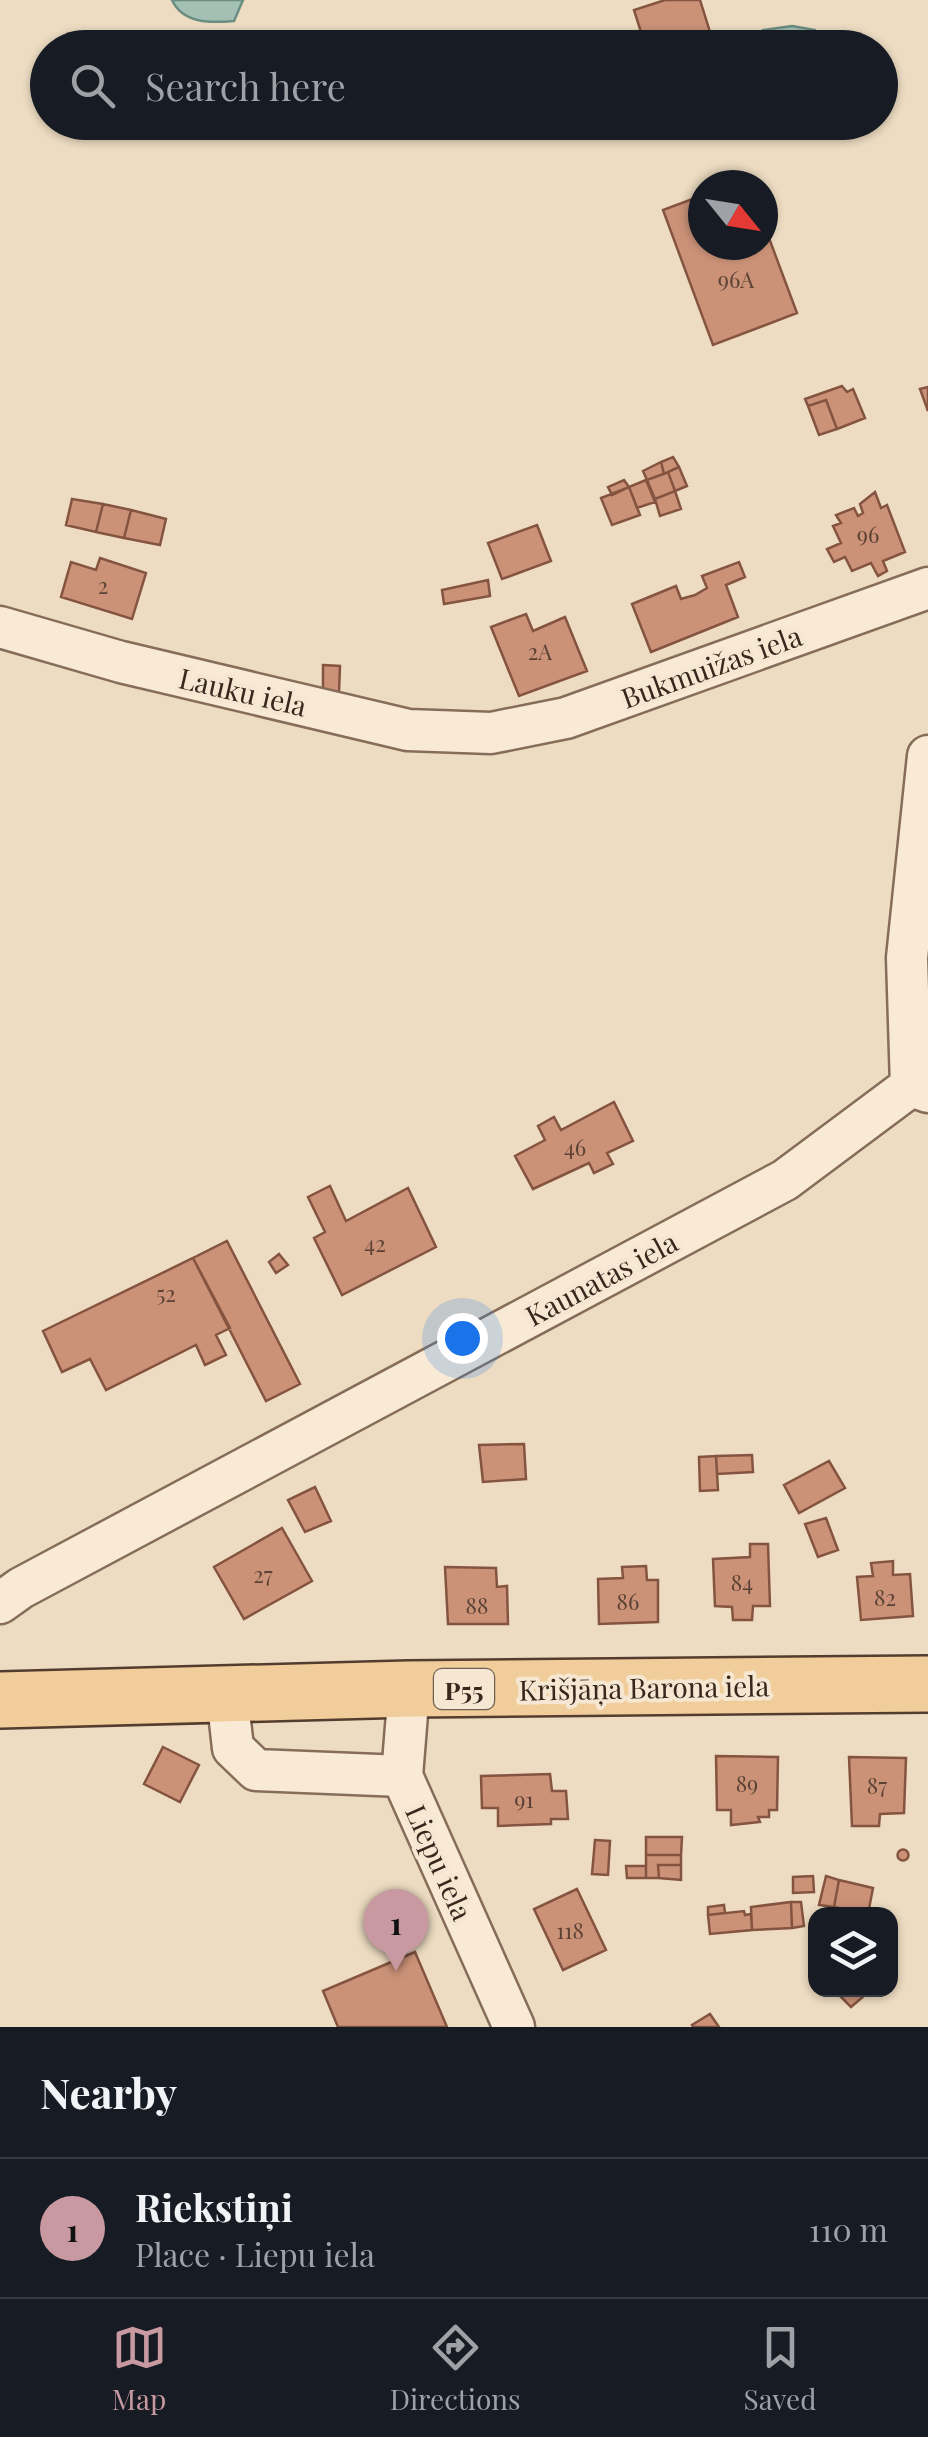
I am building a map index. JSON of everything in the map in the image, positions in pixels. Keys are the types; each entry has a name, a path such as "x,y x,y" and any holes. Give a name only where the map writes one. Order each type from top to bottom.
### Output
{"main road":[{"name":"Krišjāņa Barona iela","path":"0,1700 928,1684"}],"street":[{"name":"Bukmuižas iela","path":"490,733 566,718 928,588"},
{"name":"Lauku iela","path":"0,628 121,662 408,730 490,733"},
{"path":"919,1089 908,958 928,756"},
{"name":"Kaunatas iela","path":"0,1603 21,1588 785,1180 919,1089"},
{"name":"Liepu iela","path":"408,1690 402,1776 514,2027"},
{"path":"227,1695 233,1748 256,1770 402,1776"}],"shaded area":[{"path":"172,0 243,0 234,21 216,22 190,18"},
{"path":"792,26 815,30 763,30"}],"building":[{"path":"665,0 700,0 709,30 640,30 634,10"},
{"path":"688,201 688,260 777,260 797,313 713,345 663,210"},
{"path":"842,386 847,392 853,389 865,418 837,429 826,400 808,406 805,399"},
{"path":"928,387 928,411 920,389"},
{"path":"826,400 837,429 819,435 808,406"},
{"path":"673,457 679,467 664,474 661,462"},
{"path":"661,462 664,474 647,480 643,471"},
{"path":"679,467 687,486 675,491 668,472"},
{"path":"668,472 675,491 655,499 647,480"},
{"path":"624,480 629,487 612,495 608,487"},
{"path":"646,480 655,502 637,508 629,487"},
{"path":"629,487 640,515 612,525 601,498"},
{"path":"675,491 681,509 660,516 655,499"},
{"path":"875,492 881,508 887,505 905,552 883,561 887,571 878,576 871,563 852,571 845,557 834,562 827,549 841,543 833,526 841,523 836,515 854,508 858,516 863,513 860,504"},
{"path":"72,499 103,504 96,532 66,525"},
{"path":"103,504 131,510 124,538 96,532"},
{"path":"131,510 166,519 160,545 124,538"},
{"path":"537,525 551,561 502,579 488,543"},
{"path":"100,558 146,573 132,619 61,597 71,562 96,570"},
{"path":"739,562 745,577 726,585 738,617 651,652 632,604 676,586 681,599 695,595 707,588 702,576"},
{"path":"488,580 490,596 444,604 442,590"},
{"path":"526,614 533,631 565,617 587,671 519,696 491,627"},
{"path":"323,665 340,666 339,692 323,692"},
{"path":"614,1102 633,1141 607,1153 613,1164 594,1173 589,1163 533,1189 515,1156 545,1140 538,1126 554,1117 561,1130"},
{"path":"330,1186 346,1221 408,1188 436,1247 342,1295 314,1238 325,1232 308,1197"},
{"path":"227,1241 300,1384 266,1401 193,1258"},
{"path":"279,1254 288,1265 276,1273 269,1262"},
{"path":"193,1258 230,1328 216,1335 226,1355 205,1365 196,1345 106,1390 90,1359 62,1372 43,1331"},
{"path":"524,1444 526,1479 483,1482 479,1445"},
{"path":"752,1455 753,1472 717,1474 716,1456"},
{"path":"716,1456 718,1490 700,1491 699,1457"},
{"path":"829,1461 845,1488 799,1513 784,1485"},
{"path":"315,1487 331,1521 305,1532 288,1500"},
{"path":"826,1518 838,1550 818,1557 805,1524"},
{"path":"282,1528 312,1581 244,1619 214,1567"},
{"path":"750,1544 768,1544 770,1606 753,1606 752,1620 733,1620 732,1607 715,1606 713,1559 750,1557"},
{"path":"893,1561 893,1575 910,1574 913,1616 861,1620 857,1577 873,1576 871,1563"},
{"path":"646,1566 647,1580 658,1580 658,1622 599,1624 598,1579 623,1578 622,1567"},
{"path":"445,1567 496,1568 497,1587 507,1586 508,1624 448,1624"},
{"path":"163,1747 199,1765 180,1802 144,1784"},
{"path":"716,1756 778,1757 777,1810 769,1810 769,1817 758,1817 760,1822 731,1825 731,1810 717,1810"},
{"path":"849,1757 906,1758 904,1813 880,1814 879,1826 852,1826"},
{"path":"550,1774 552,1791 566,1791 568,1819 551,1819 551,1824 498,1826 498,1808 482,1808 481,1776"},
{"path":"646,1837 682,1837 681,1855 646,1855"},
{"path":"595,1840 610,1841 608,1875 592,1874"},
{"path":"903,1849 909,1855 903,1861 897,1855"},
{"path":"646,1855 681,1855 681,1865 658,1865 659,1878 646,1878"},
{"path":"658,1865 681,1865 681,1880 659,1878"},
{"path":"626,1866 646,1866 646,1878 627,1878"},
{"path":"813,1876 814,1892 793,1893 793,1877"},
{"path":"826,1876 839,1880 834,1907 819,1905"},
{"path":"839,1880 873,1888 869,1907 834,1907"},
{"path":"577,1889 606,1950 563,1970 534,1909"},
{"path":"791,1902 801,1902 804,1926 792,1928"},
{"path":"791,1902 792,1928 752,1930 751,1907"},
{"path":"724,1905 725,1913 708,1915 708,1907"},
{"path":"744,1911 745,1915 751,1914 752,1930 710,1934 708,1915"},
{"path":"415,1952 447,2027 338,2027 323,1991"},
{"path":"841,1997 863,1997 851,2007"},
{"path":"710,2014 719,2027 693,2027 692,2025"}],"place":[{"name":"Riekstiņi","path":"396,1971"}]}
